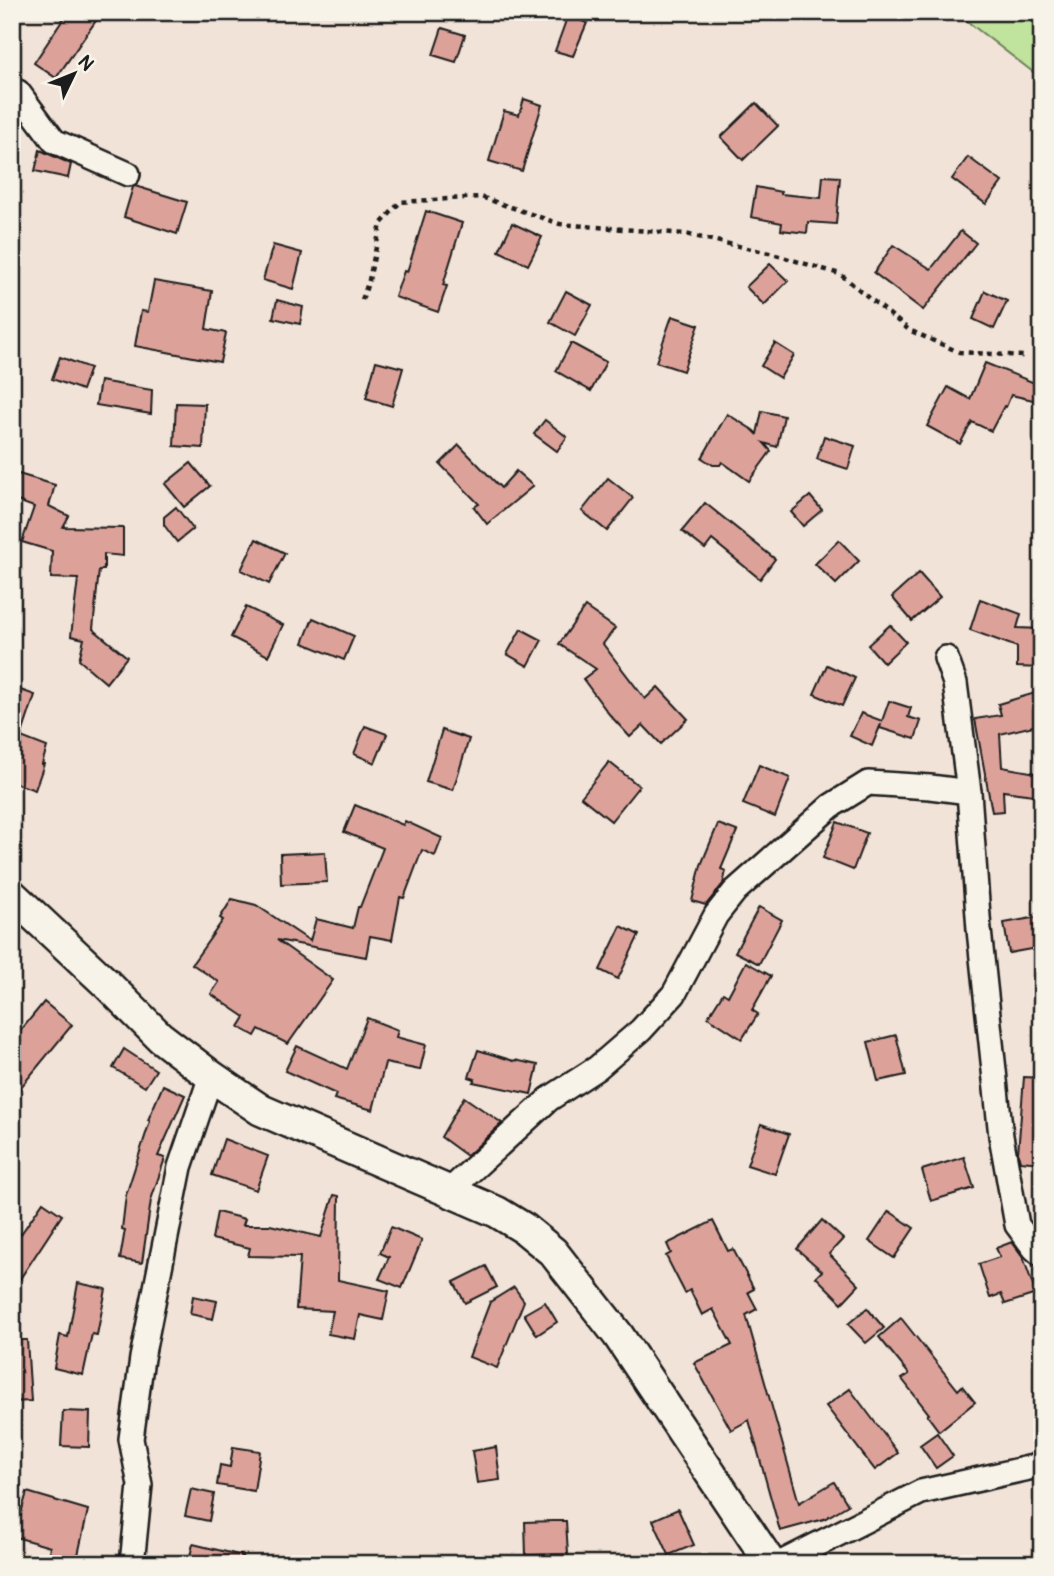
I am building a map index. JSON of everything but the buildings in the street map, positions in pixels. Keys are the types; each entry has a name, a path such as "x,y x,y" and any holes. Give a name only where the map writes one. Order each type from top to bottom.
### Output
{"main road":[{"path":"12,895 160,1037 261,1110 496,1212 525,1229 553,1252 618,1335 771,1564"}],"street":[{"path":"12,91 18,92 54,141 128,174"},
{"path":"946,658 955,683 969,792 979,930 1001,1136 1017,1224 1042,1255"},
{"path":"448,1192 549,1098 597,1068 640,1030 674,994 716,915 735,891 831,806 868,783 969,792"},
{"path":"132,1564 140,1485 131,1439 142,1358 180,1167 211,1076"},
{"path":"779,1564 921,1492 1042,1465"}],"path":[{"path":"362,300 381,224 400,201 481,197 560,224 685,234 769,253 840,274 909,330 959,352 1023,356"}],"green space":[{"path":"955,12 1042,12 1042,79"}]}
